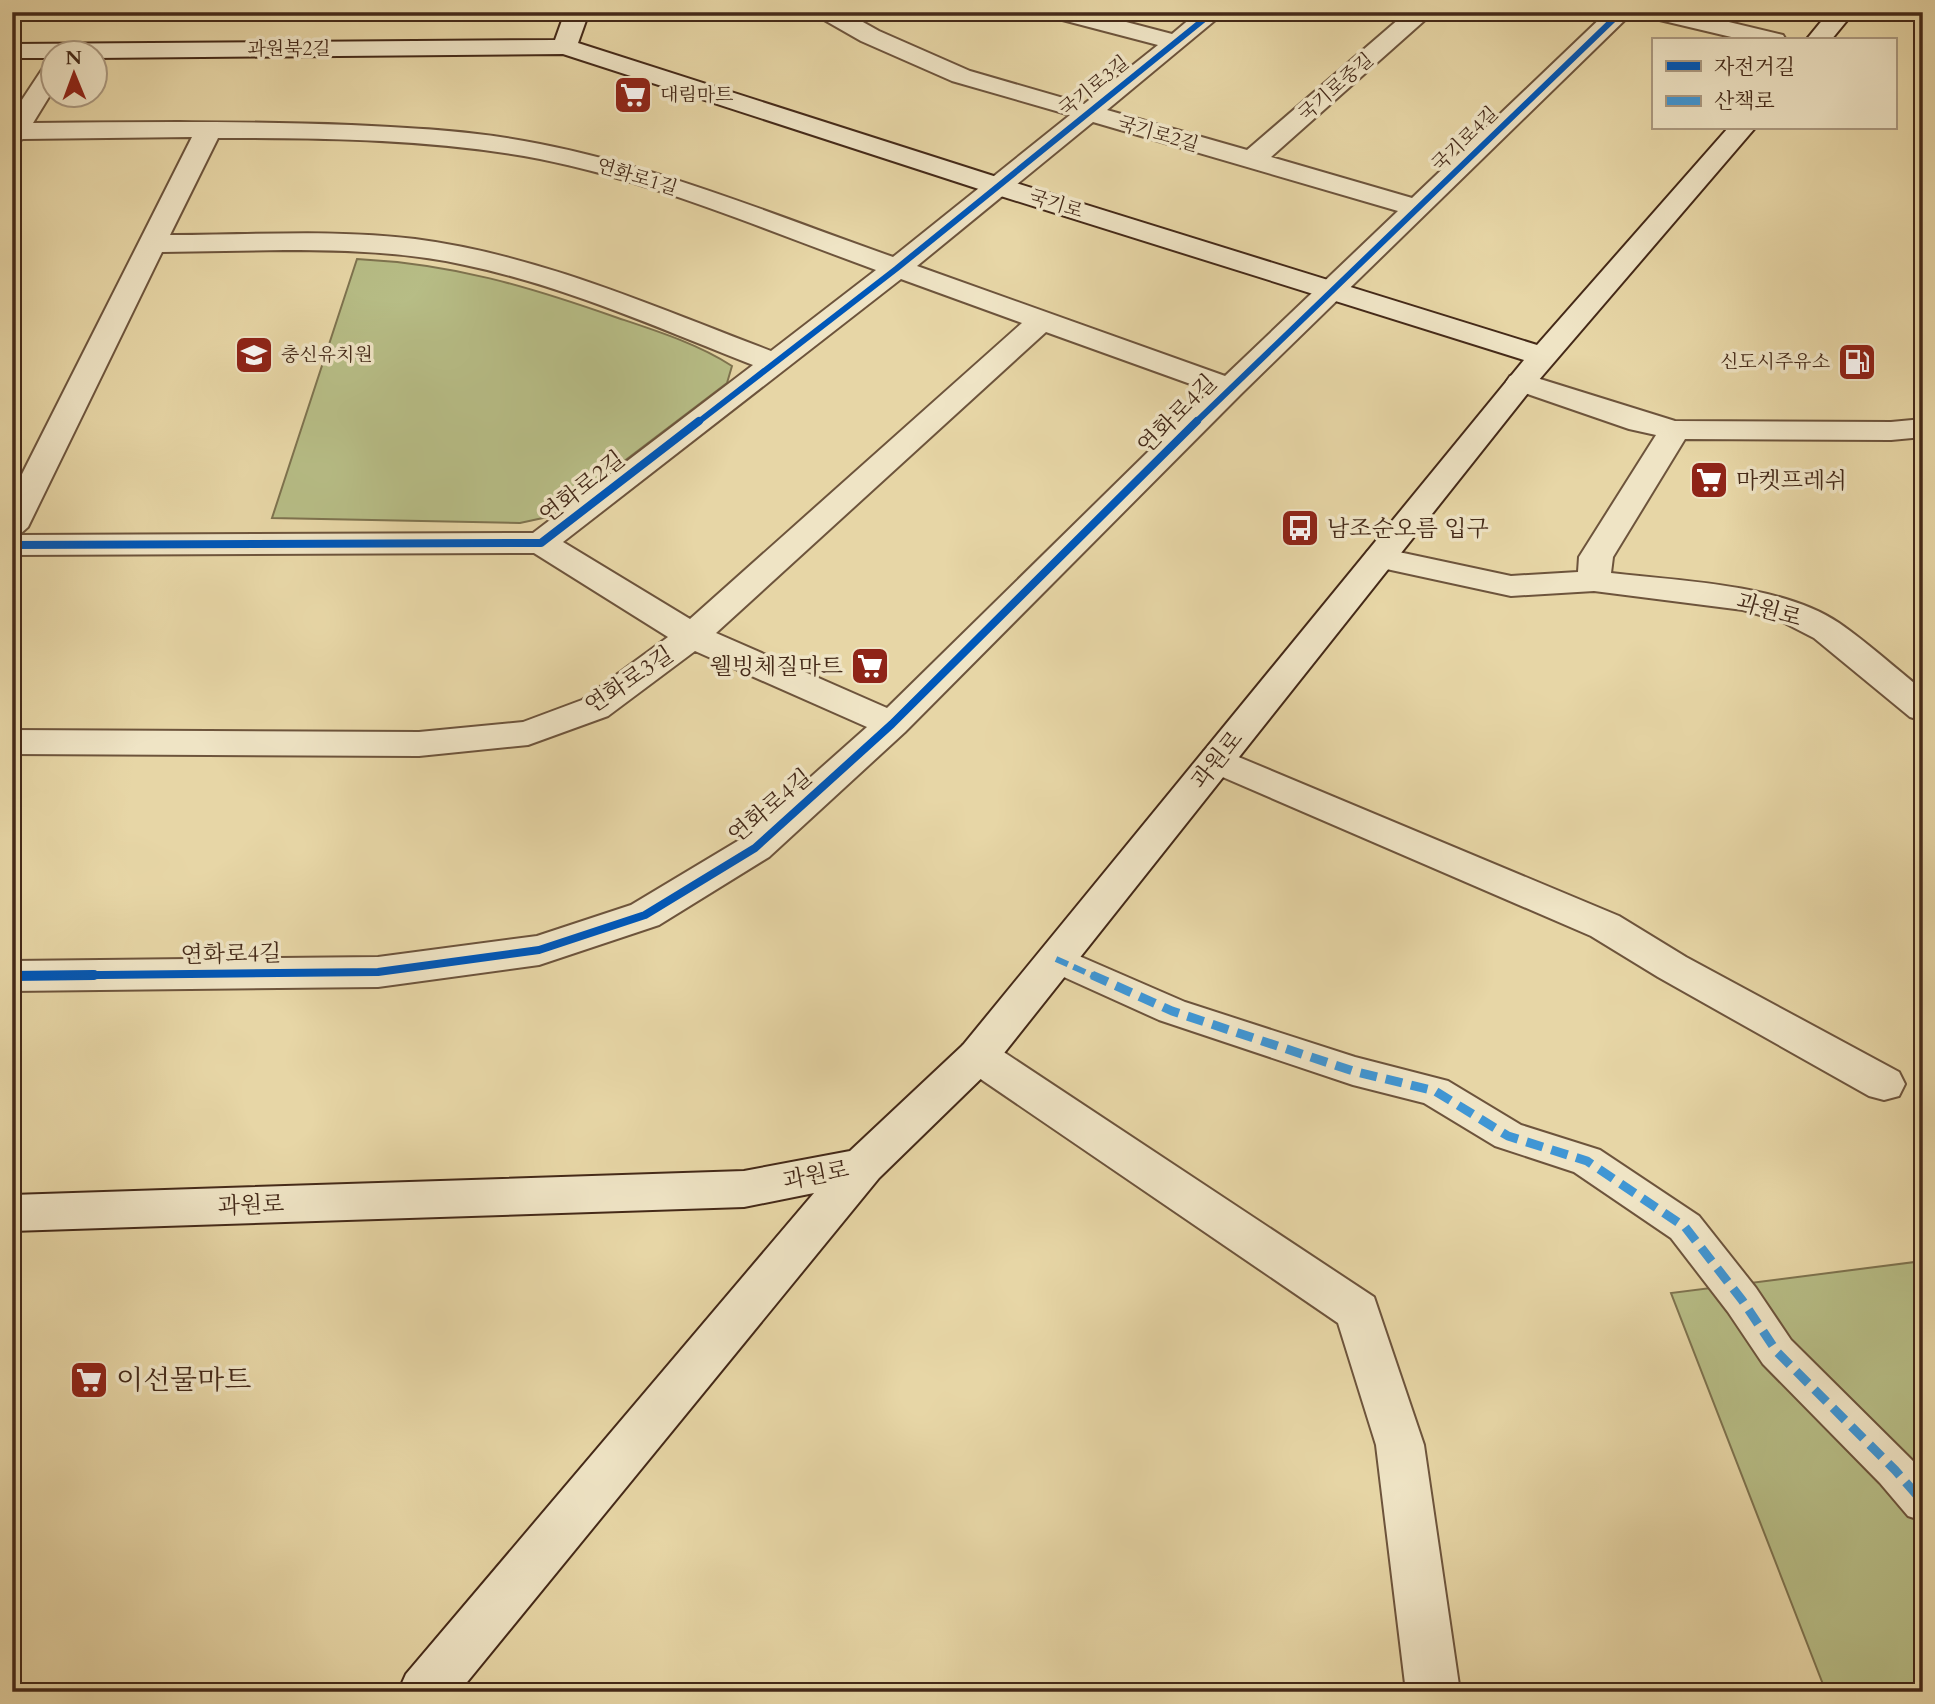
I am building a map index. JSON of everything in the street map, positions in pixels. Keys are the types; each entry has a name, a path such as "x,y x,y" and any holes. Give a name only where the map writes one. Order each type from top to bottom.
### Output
{"street":[{"path":"565,47 577,12"},
{"name":"국기로2길","path":"827,12 870,36 961,76 1418,208"},
{"name":"국기로3길","path":"1059,12 1176,42"},
{"name":"국기로3길","path":"997,186 1213,12"},
{"name":"국기로중길","path":"1251,161 1422,12"},
{"name":"국기로4길","path":"1334,291 1620,12"},
{"path":"1655,12 1766,38"},
{"path":"1820,38 1842,12"},
{"name":"과원북2길","path":"108,52 565,47"},
{"name":"국기로","path":"565,47 1334,291 1532,369 1640,422 1675,430 1891,431 1923,428"},
{"name":"과원북2길","path":"12,51 38,51"},
{"path":"13,133 38,95"},
{"name":"과원로","path":"12,1213 744,1189 863,1166 978,1056 1532,369 1740,130"},
{"path":"12,527 208,131"},
{"name":"연화로1길","path":"13,133 208,131 397,136 503,145 586,162 657,182 1230,388"},
{"name":"연화로2길","path":"12,545 541,543 896,269 997,186"},
{"path":"152,244 343,244 416,248 481,260 554,279 774,363"},
{"name":"연화로4길","path":"12,976 378,972 539,950 645,915 755,848 892,724 1230,388 1334,291"},
{"name":"연화로3길","path":"12,742 419,744 528,733 595,708 692,636 1041,321"},
{"path":"1594,581 1596,557 1675,430"},
{"path":"541,543 692,636 892,724"},
{"name":"과원로","path":"1380,558 1511,586 1594,581 1745,600 1793,613 1826,630 1923,709"},
{"path":"1217,760 1605,926 1672,967 1884,1084"},
{"path":"1056,959 1172,1010 1353,1071 1435,1091 1508,1136 1587,1161 1685,1227 1742,1300 1777,1352 1895,1470 1923,1502"},
{"path":"978,1056 1358,1311 1400,1445 1433,1692"},
{"path":"425,1692 863,1166"}],"green space":[{"path":"357,259 458,271 585,306 677,339 719,358 732,366 727,383 552,516 520,523 272,518"},
{"path":"1923,1261 1923,1692 1826,1692 1671,1293"}],"marked path":[{"path":"1056,959 1172,1011 1353,1071 1435,1091 1508,1136 1587,1161 1685,1227 1742,1300 1777,1352 1895,1470 1923,1502"}],"cycle path":[{"path":"12,545 541,543 896,269 1213,12"},
{"path":"12,976 378,972 539,950 645,915 755,848 892,724 1230,388 1621,12"}],"place":[{"name":"대림마트","path":"633,95"},
{"name":"충신유치원","path":"254,355"},
{"name":"신도시주유소","path":"1857,362"},
{"name":"마켓프레쉬","path":"1709,480"},
{"name":"남조순오름 입구","path":"1300,528"},
{"name":"웰빙체질마트","path":"870,666"},
{"name":"이선물마트","path":"89,1380"}]}
